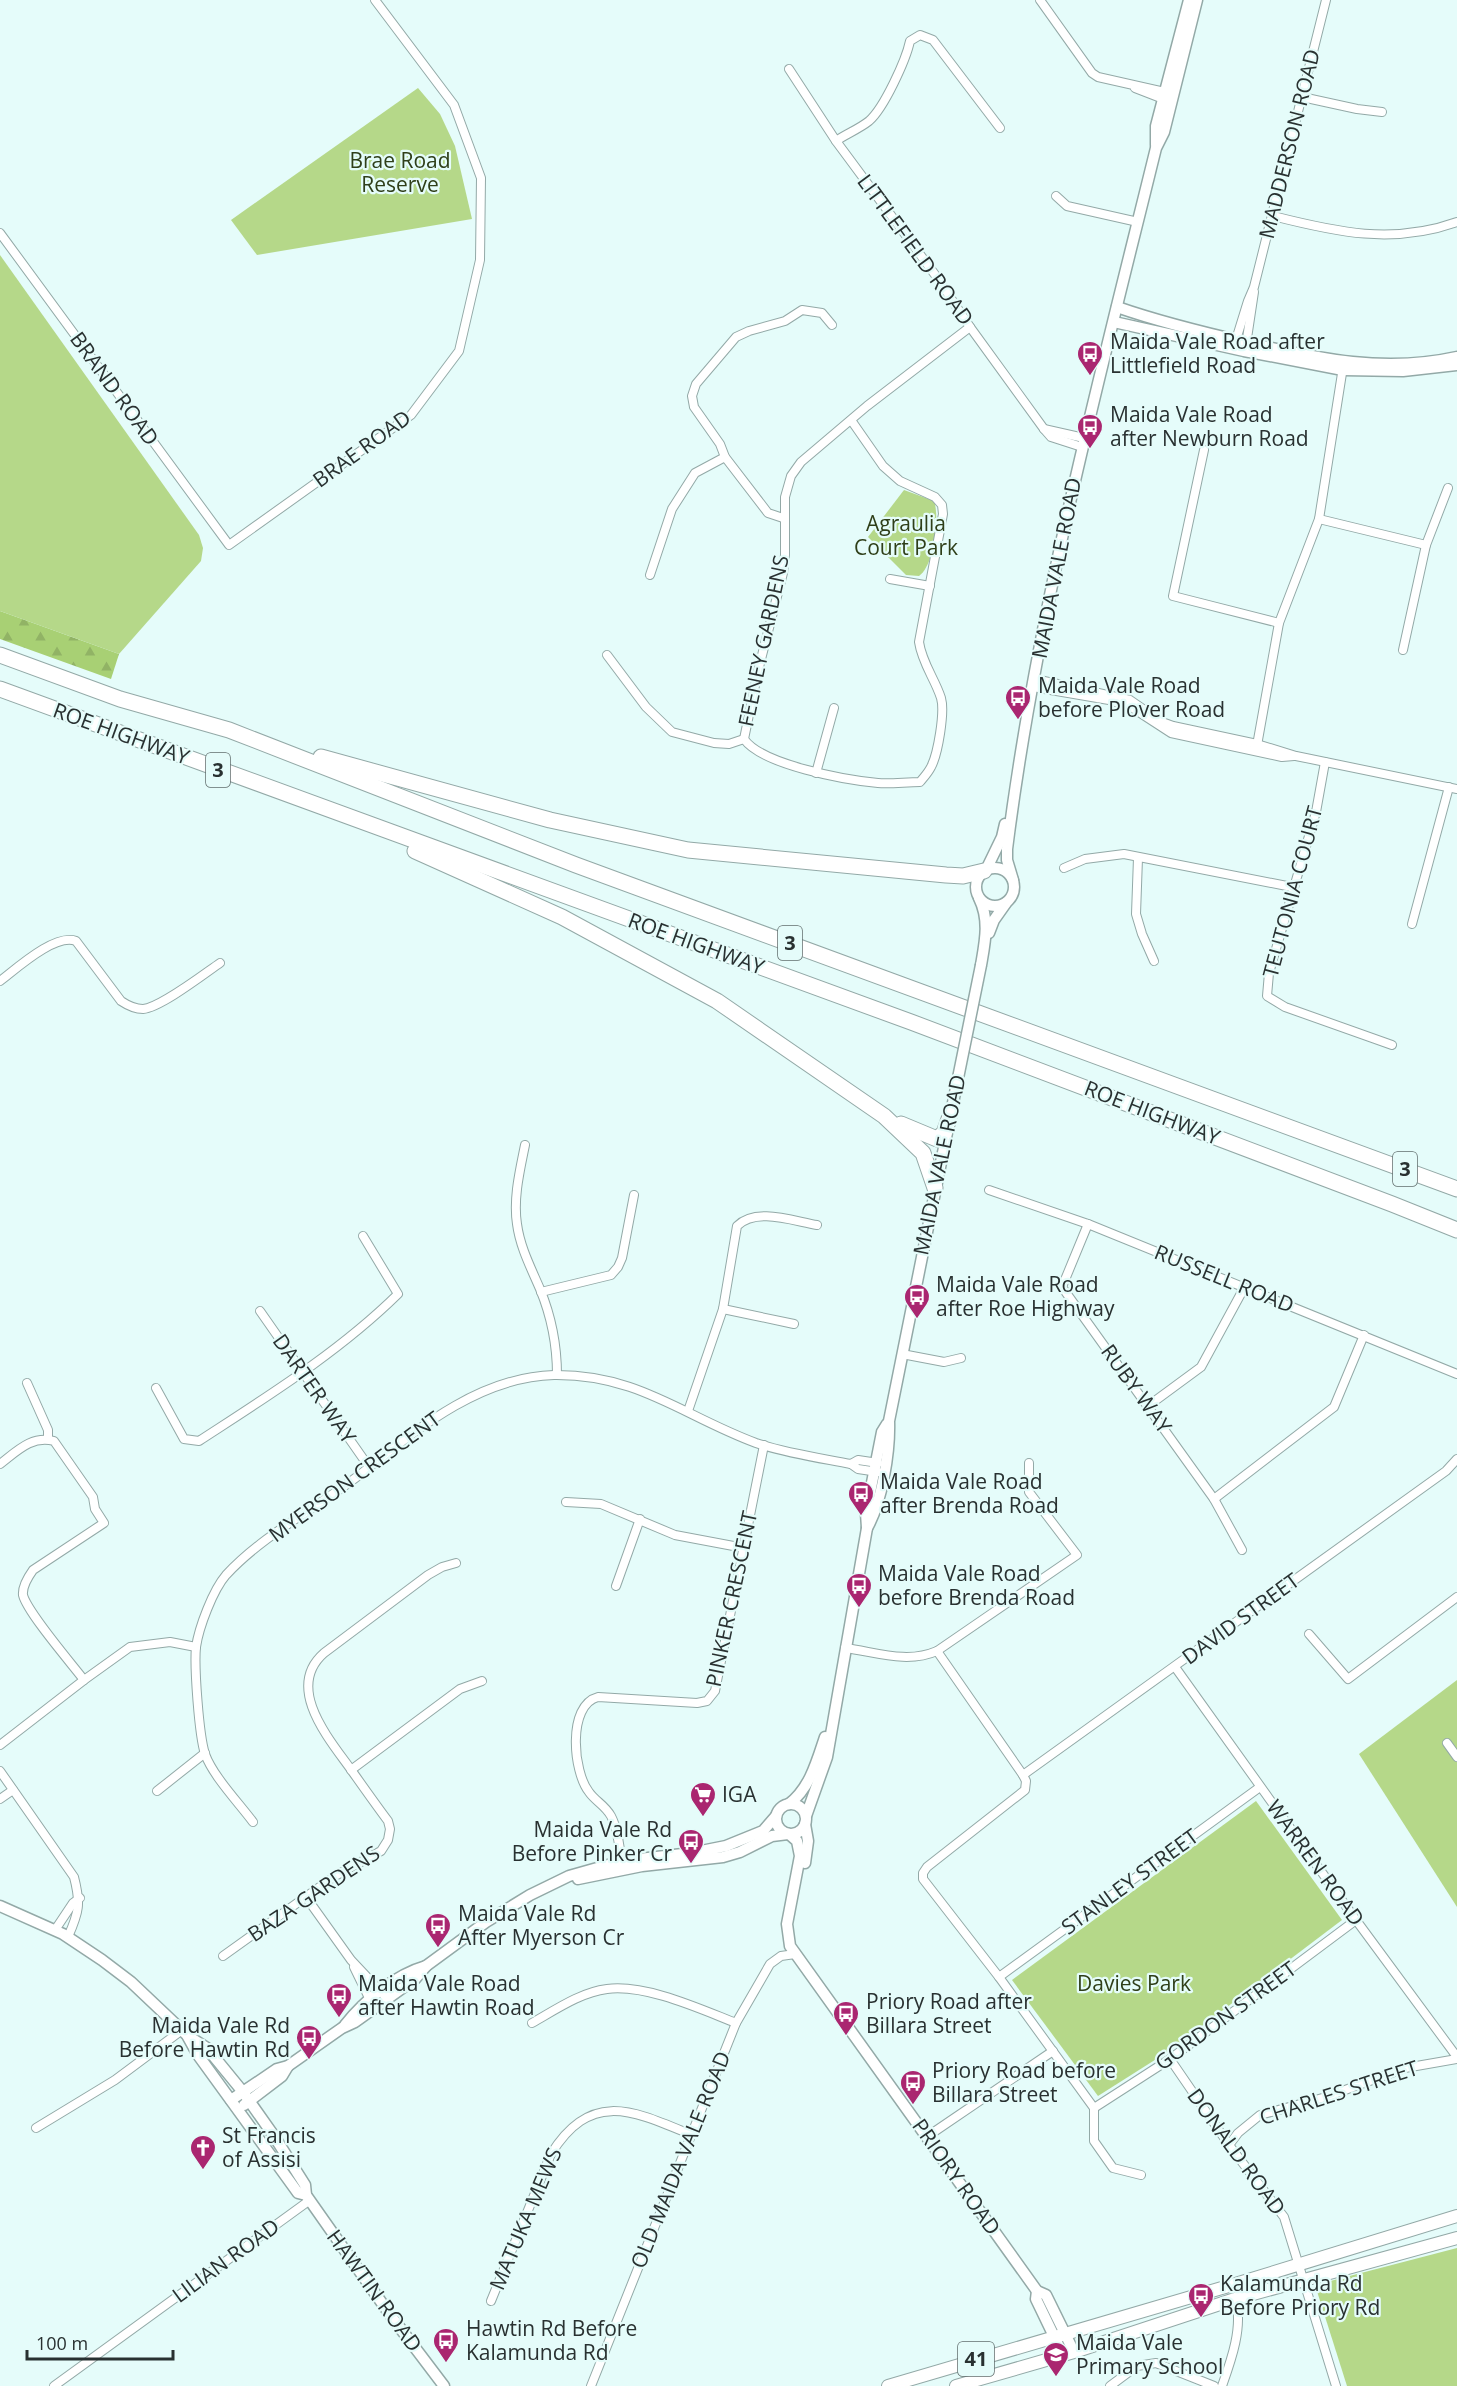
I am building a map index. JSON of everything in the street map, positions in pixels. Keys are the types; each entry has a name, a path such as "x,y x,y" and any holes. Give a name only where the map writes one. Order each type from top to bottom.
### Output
{"highway":[{"name":"ROE HIGHWAY","path":"0,655 120,699 229,730 576,865 1457,1189"},
{"name":"ROE HIGHWAY","path":"0,689 899,1018 1392,1204 1457,1232"},
{"path":"229,730 550,820 688,850 946,875 963,876 985,870"},
{"path":"348,818 456,871 562,917 717,1000 884,1116 923,1153 934,1188"},
{"path":"884,1116 934,1139 941,1136 949,1119"}],"main road":[{"name":"MAIDA VALE ROAD","path":"1168,96 1188,0"},
{"name":"MAIDA VALE ROAD","path":"1013,880 1007,860 1007,849 1016,780 1083,442 1156,148 1156,126 1168,96 1197,0"},
{"path":"1117,307 1240,346"},
{"path":"1114,322 1343,366 1393,372 1457,365"},
{"path":"1343,366 1404,364 1457,357"},
{"name":"MAIDA VALE ROAD","path":"985,870 1002,837 1016,780"},
{"path":"998,868 1004,870 1013,880 1014,886 1010,899 1005,903 992,906 978,896 976,884 985,870 998,868"},
{"name":"MAIDA VALE ROAD","path":"978,896 986,918 985,945"},
{"name":"MAIDA VALE ROAD","path":"805,1820 827,1757 867,1528 875,1514 880,1468 889,1435 889,1421 934,1188 985,945 994,920 1010,899"},
{"name":"MAIDA VALE ROAD","path":"789,1804 802,1792 815,1766 838,1687"},
{"path":"234,2105 282,2076 288,2066 342,2028 355,2022 373,2003 415,1979 426,1966 511,1905 569,1876 622,1865 726,1846 763,1832 779,1810 789,1804 798,1805 805,1820 798,1832 770,1836 740,1852 723,1857 622,1865"},
{"path":"776,1816 778,1825 788,1834"},
{"name":"PRIORY ROAD","path":"789,1912 798,1890 805,1861 808,1839 805,1820"},
{"name":"PRIORY ROAD","path":"788,1834 797,1842 800,1856 787,1935 795,1954 928,2136 1037,2291 1046,2295 1068,2354"},
{"name":"HAWTIN ROAD","path":"0,1906 68,1937 131,1982 185,2033 207,2048 246,2097 305,2185 308,2198 391,2316 444,2386"},
{"name":"HAWTIN ROAD","path":"185,2033 198,2055 298,2193 308,2198"},
{"name":"41","path":"888,2386 1457,2216"},
{"name":"41","path":"956,2386 1068,2354 1235,2299 1457,2238"}],"street":[{"name":"BRAE ROAD","path":"228,545 411,415 459,351 480,260 481,178 454,105 375,0"},
{"path":"1040,0 1098,77 1134,87 1142,92 1168,96"},
{"name":"MADDERSON ROAD","path":"1240,346 1248,301 1254,287 1273,216 1326,0"},
{"path":"836,141 870,120 892,85 906,57 910,41 920,35 933,40 1000,128"},
{"name":"LITTLEFIELD ROAD","path":"789,69 836,141 936,276 1044,429 1051,436 1083,442"},
{"path":"1302,97 1357,110 1382,112"},
{"path":"1056,196 1067,206 1138,222"},
{"path":"1273,216 1358,235 1410,233 1442,228 1457,222"},
{"name":"BRAND ROAD","path":"0,233 228,545"},
{"path":"783,518 768,513 725,457 720,444 694,407 692,396 696,384 742,333 786,321 800,310 820,312 832,325"},
{"name":"FEENEY GARDENS","path":"930,586 920,642 921,654 937,686 943,707 934,760 920,782 879,783 816,773 757,753 744,739 758,670 783,573 785,555 783,518 787,486 796,469 851,420 970,327"},
{"path":"1257,747 1279,623 1319,519 1343,366"},
{"path":"851,420 883,466 900,481 935,497 942,504 943,514 930,586 890,579"},
{"path":"1204,450 1173,596 1279,623"},
{"path":"650,575 672,509 694,473 725,457"},
{"path":"1403,650 1426,544 1448,488"},
{"path":"1319,519 1426,544"},
{"path":"607,655 646,707 672,732 720,744 729,744 744,739"},
{"path":"1034,683 1131,707 1171,733 1257,747 1453,788 1412,924"},
{"path":"816,773 834,708"},
{"name":"TEUTONIA COURT","path":"1325,762 1316,812 1269,973 1267,996 1285,1007 1392,1045"},
{"path":"1064,868 1084,859 1124,854 1293,887"},
{"path":"1138,858 1136,914 1154,961"},
{"path":"0,981 42,950 65,939 71,939 76,941 121,1001 129,1006 142,1009 178,992 220,963"},
{"path":"525,1145 517,1195 517,1224 556,1340 557,1375"},
{"name":"RUSSELL ROAD","path":"989,1190 1088,1224 1457,1374"},
{"path":"541,1292 611,1275 622,1258 634,1196"},
{"path":"688,1411 723,1309 738,1226 743,1221 758,1216 817,1224"},
{"name":"RUBY WAY","path":"1088,1224 1062,1287 1214,1499 1242,1550"},
{"path":"156,1389 184,1439 199,1441 303,1373 398,1294 363,1236"},
{"path":"1148,1406 1201,1367 1244,1288"},
{"path":"723,1309 794,1324"},
{"name":"DARTER WAY","path":"260,1311 369,1467"},
{"path":"1214,1499 1334,1407 1364,1335"},
{"path":"902,1354 944,1362 961,1358"},
{"name":"MYERSON CRESCENT","path":"253,1822 213,1768 205,1753 199,1707 196,1647 208,1606 224,1578 249,1552 332,1497 422,1426 479,1393 534,1376 590,1377 617,1382 651,1393 764,1445 851,1464 858,1469 880,1468"},
{"path":"27,1383 48,1430 48,1439"},
{"path":"0,1464 32,1441 43,1438 54,1441 93,1497 96,1509 104,1523 33,1570 26,1580 23,1594 29,1609 84,1680"},
{"name":"PINKER CRESCENT","path":"622,1865 611,1816 589,1793 577,1763 576,1746 580,1713 587,1701 598,1697 697,1703 704,1702 712,1696 715,1691 764,1445"},
{"name":"DAVID STREET","path":"1023,1775 1446,1472 1457,1460"},
{"path":"845,1648 896,1657 921,1656 937,1651 1077,1555 1029,1492 1029,1463"},
{"path":"566,1502 601,1504 675,1535 744,1548"},
{"path":"616,1586 640,1519"},
{"name":"BAZA GARDENS","path":"223,1956 335,1876 384,1848 390,1829 388,1821 318,1722 308,1688 313,1665 324,1653 429,1575 442,1567 456,1563"},
{"path":"1310,1634 1348,1679 1457,1597"},
{"path":"0,1745 130,1647 170,1642 196,1647"},
{"path":"937,1651 1026,1781 1025,1790 927,1867 923,1873 923,1879 999,1977 1094,2108 1094,2141 1113,2168 1141,2175"},
{"name":"WARREN ROAD","path":"1175,1667 1457,2058"},
{"path":"351,1770 460,1689 482,1681"},
{"path":"1447,1743 1457,1757"},
{"path":"157,1791 205,1753"},
{"path":"0,1772 74,1877 80,1907 68,1937"},
{"name":"STANLEY STREET","path":"999,1977 1260,1787"},
{"path":"0,1799 13,1790"},
{"path":"306,1897 351,1960 384,1996"},
{"path":"55,1930 73,1903 80,1898"},
{"name":"GORDON STREET","path":"1094,2108 1170,2059 1356,1920"},
{"name":"OLD MAIDA VALE ROAD","path":"591,2386 736,2023 770,1964 781,1956 795,1954"},
{"path":"351,1960 373,2003"},
{"path":"532,2024 572,2001 607,1989 647,1991 736,2023"},
{"path":"36,2128 115,2080 185,2033"},
{"path":"928,2136 1053,2051"},
{"name":"CHARLES STREET","path":"1229,2145 1238,2133 1260,2115 1326,2097 1405,2068 1457,2058"},
{"name":"DONALD ROAD","path":"1170,2059 1229,2145 1284,2217 1336,2386"},
{"name":"MATUKA MEWS","path":"491,2301 551,2154 574,2124 603,2111 633,2112 692,2135"},
{"name":"LILIAN ROAD","path":"54,2386 308,2198"},
{"path":"1222,2386 1238,2320 1239,2311 1235,2299"},
{"path":"1110,2386 1137,2366 1156,2363 1214,2386"}],"green space":[{"name":"Brae Road Reserve","path":"418,88 440,114 455,146 472,219 257,255 231,220"},
{"path":"0,255 199,535 203,548 201,561 119,654 0,611"},
{"name":"Agraulia Court Park","path":"904,490 934,501 936,508 936,529 932,552 929,562 919,576 906,575 868,537"},
{"path":"0,611 119,654 111,679 0,639"},
{"path":"1457,1680 1457,1907 1359,1754"},
{"name":"Davies Park","path":"1256,1801 1342,1920 1169,2051 1098,2096 1012,1980"},
{"path":"1457,2248 1457,2386 1347,2386 1315,2285"}],"place":[{"name":"Maida Vale Road after Littlefield Road","path":"1090,377"},
{"name":"Maida Vale Road after Newburn Road","path":"1090,450"},
{"name":"Maida Vale Road before Plover Road","path":"1018,721"},
{"name":"Maida Vale Road after Roe Highway","path":"917,1320"},
{"name":"Maida Vale Road after Brenda Road","path":"861,1517"},
{"name":"Maida Vale Road before Brenda Road","path":"859,1609"},
{"name":"IGA","path":"703,1818"},
{"name":"Maida Vale Rd Before Pinker Cr","path":"691,1865"},
{"name":"Maida Vale Rd After Myerson Cr","path":"438,1949"},
{"name":"Maida Vale Road after Hawtin Road","path":"339,2019"},
{"name":"Priory Road after Billara Street","path":"846,2037"},
{"name":"Maida Vale Rd Before Hawtin Rd","path":"309,2061"},
{"name":"Priory Road before Billara Street","path":"913,2106"},
{"name":"St Francis of Assisi","path":"203,2171"},
{"name":"Kalamunda Rd Before Priory Rd","path":"1201,2319"},
{"name":"Hawtin Rd Before Kalamunda Rd","path":"446,2364"},
{"name":"Maida Vale Primary School","path":"1056,2378"}]}
